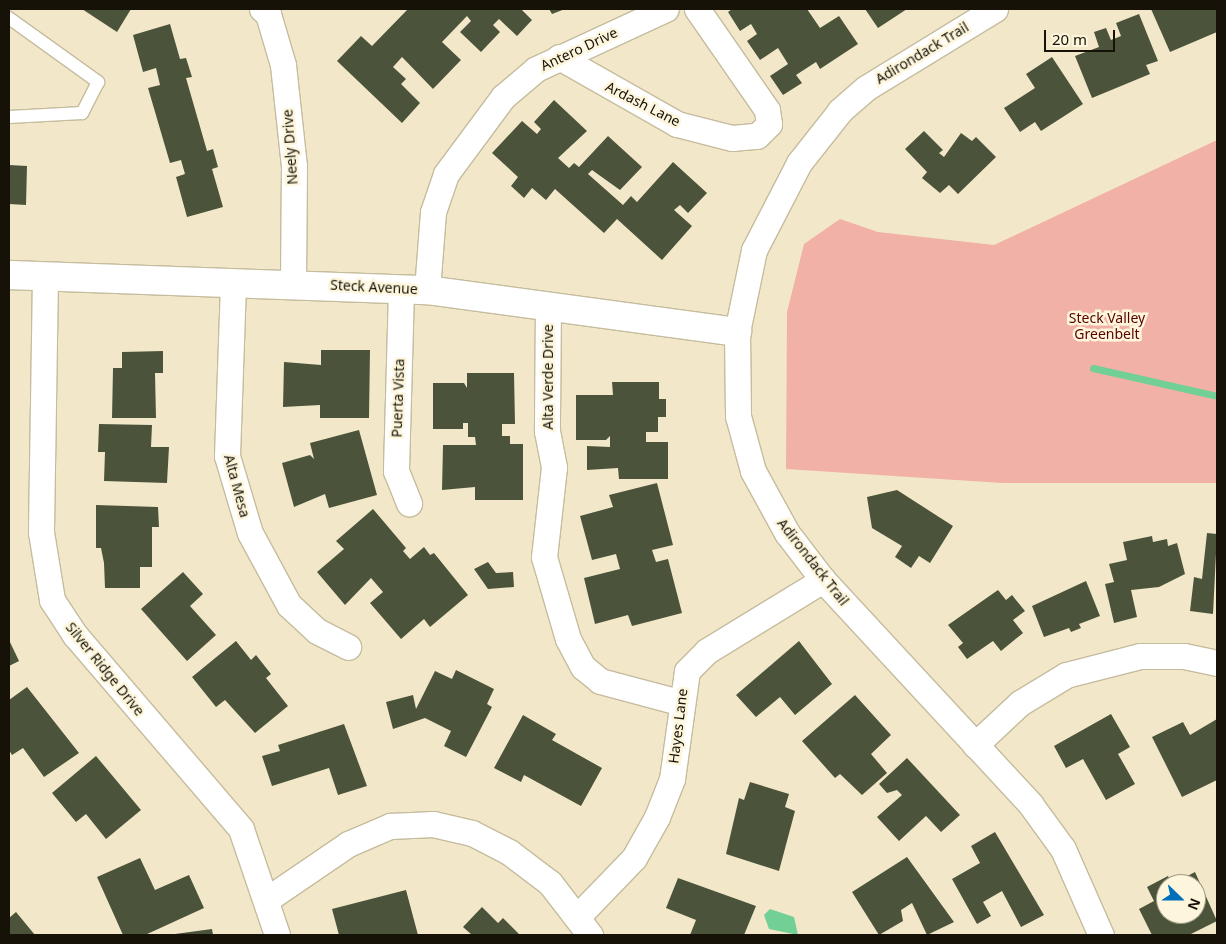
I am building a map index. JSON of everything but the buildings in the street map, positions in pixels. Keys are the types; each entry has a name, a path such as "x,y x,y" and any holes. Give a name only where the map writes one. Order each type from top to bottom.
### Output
{"street":[{"name":"Antero Drive","path":"414,290 433,212 446,174 503,97 536,69 666,9"},
{"name":"Ardash Lane","path":"559,57 677,124 732,138 757,136 769,124 768,110 697,9"},
{"name":"Adirondack Trail","path":"995,9 890,69 846,105 817,138 782,191 754,250 737,332 738,416 753,471 787,533 823,580 1031,805 1063,850 1101,935"},
{"name":"Neely Drive","path":"265,11 283,65 294,166 293,282"},
{"name":"Steck Avenue","path":"9,275 233,284 293,282 414,290 548,305 737,332"},
{"name":"Silver Ridge Drive","path":"45,276 42,532 52,600 75,635 241,829 277,935"},
{"name":"Alta Mesa","path":"233,284 227,456 250,533 289,604 317,630 348,647"},
{"name":"Puerta Vista","path":"409,504 396,471 414,290"},
{"name":"Alta Verde Drive","path":"548,305 547,431 554,467 544,557 568,639 583,667 600,681 679,702"},
{"name":"Hayes Lane","path":"584,925 634,858 657,817 672,779 679,702 687,672 707,651 823,580"},
{"path":"975,745 1020,703 1076,672 1140,656 1184,656 1217,663"},
{"path":"266,900 348,844 390,826 433,824 472,833 509,852 550,883 584,925"}],"lane":[{"path":"9,18 98,82 82,113 9,117"}],"green space":[{"name":"Steck Valley Greenbelt","path":"1217,140 1217,483 1002,483 786,469 787,312 804,244 840,219 878,232 994,245"}],"shaded area":[{"path":"770,909 794,917 798,935 769,929 764,915"}],"waterway":[{"path":"1093,368 1217,396"}]}
